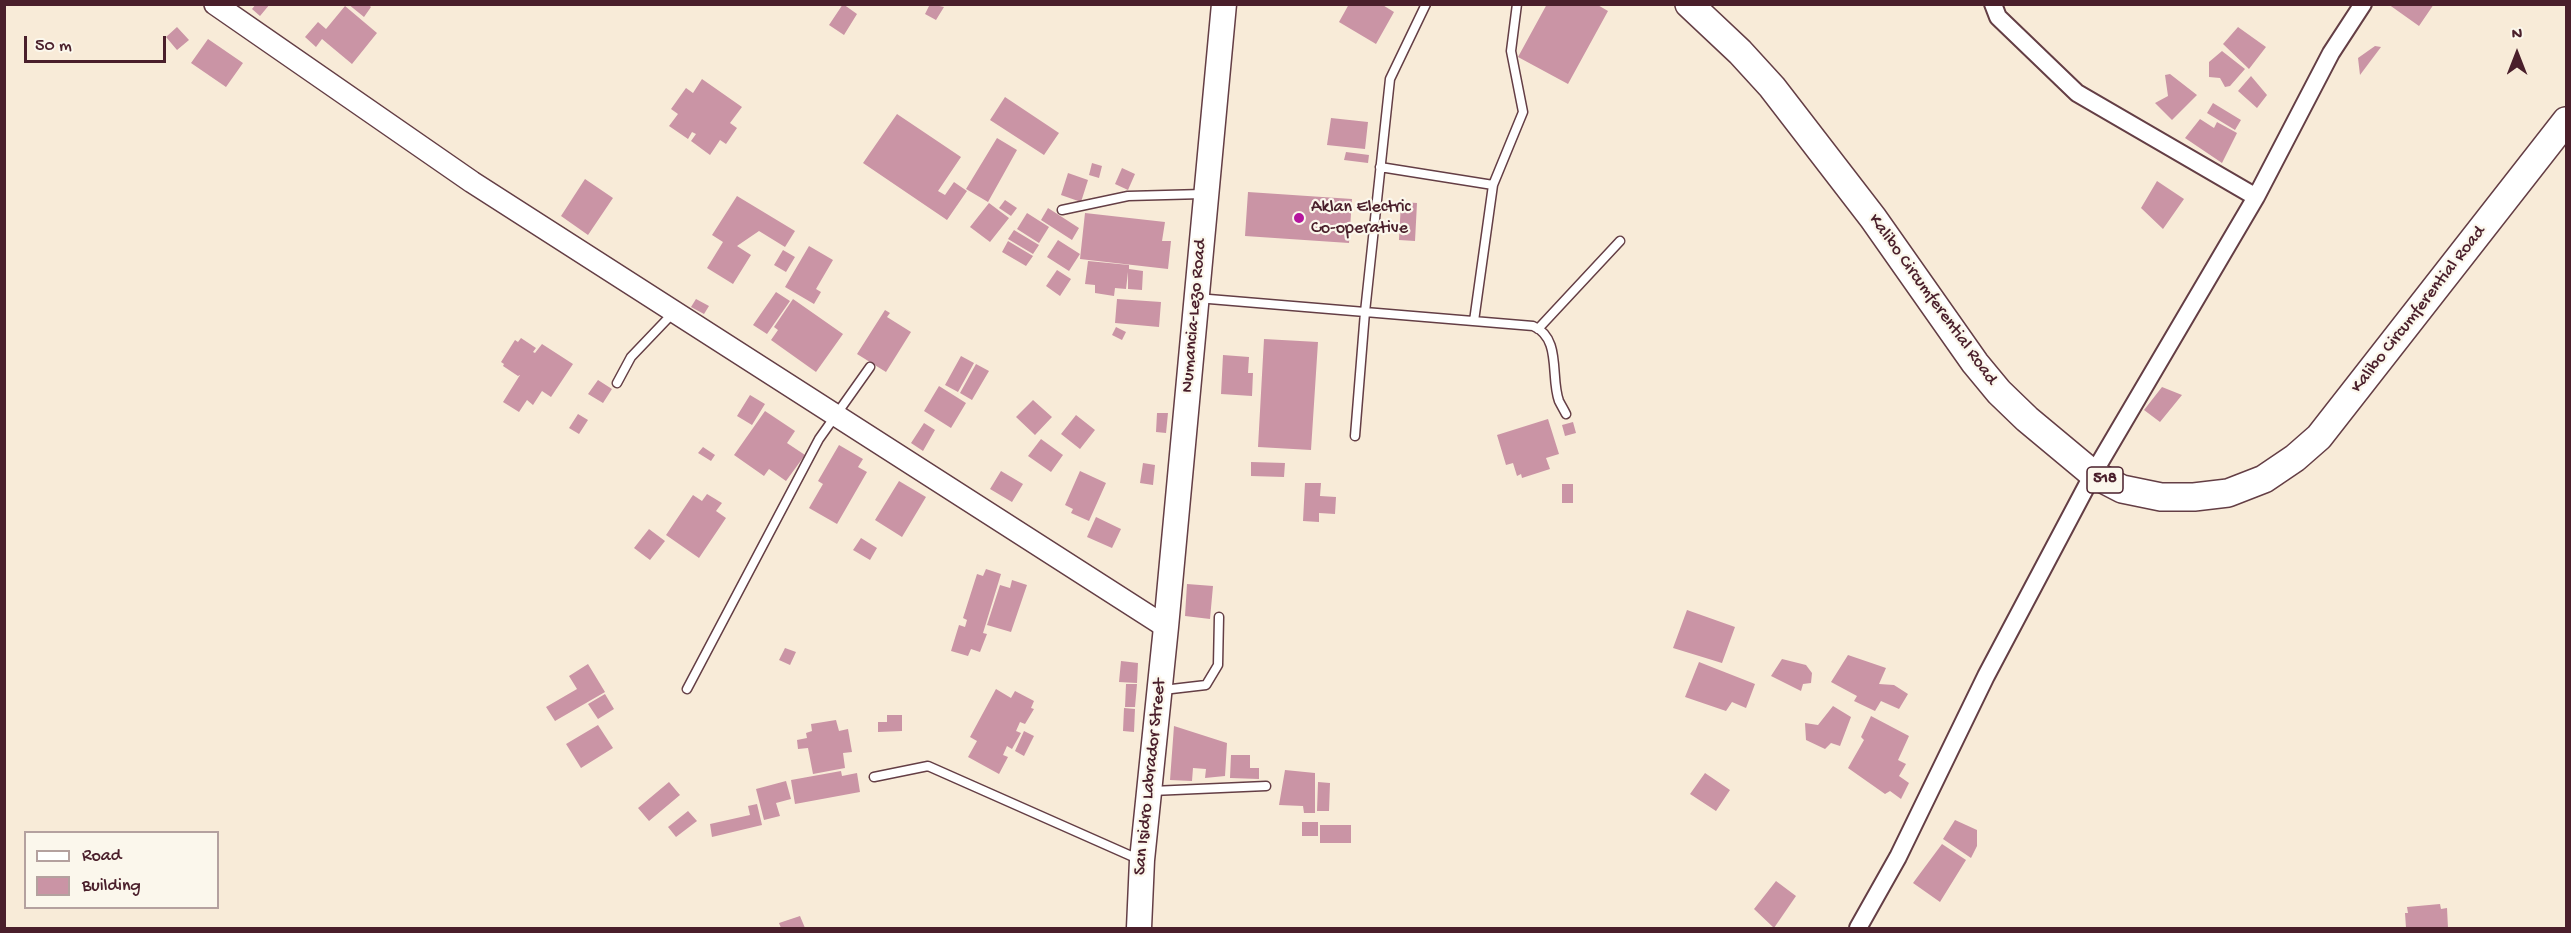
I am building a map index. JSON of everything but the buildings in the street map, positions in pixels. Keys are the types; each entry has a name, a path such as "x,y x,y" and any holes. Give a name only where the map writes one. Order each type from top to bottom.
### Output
{"main road":[{"name":"Numancia-Lezo Road","path":"1166,627 1224,4"},
{"name":"Kalibo Circumferential Road","path":"1689,4 1740,52 1772,87 1873,218 1975,363 1999,392 2027,419 2093,474 2122,489 2161,497 2194,497 2228,493 2264,479 2295,458 2319,437 2566,121"},
{"name":"San Isidro Labrador Street","path":"1139,928 1142,860 1166,627"}],"street":[{"path":"215,4 472,182 1166,627"},
{"path":"1993,4 1998,17 2077,93 2256,197"},
{"path":"1858,928 1898,857 1986,676 2093,474 2256,197 2331,52 2363,4"}],"lane":[{"path":"1355,436 1365,312 1390,79 1425,4"},
{"path":"1474,321 1493,185 1523,112 1511,51 1517,4"},
{"path":"1380,167 1493,185"},
{"path":"1062,210 1128,196 1207,194"},
{"path":"1538,329 1620,242"},
{"path":"1197,298 1474,321 1538,329 1550,343 1558,400 1566,414"},
{"path":"617,383 631,357 675,312"},
{"path":"687,689 819,439 870,367"},
{"path":"1160,690 1206,685 1218,664 1220,617"},
{"path":"874,777 928,766 1142,860"},
{"path":"1149,791 1266,786"}],"place":[{"name":"Aklan Electric Co-operative","path":"1299,218"}]}
